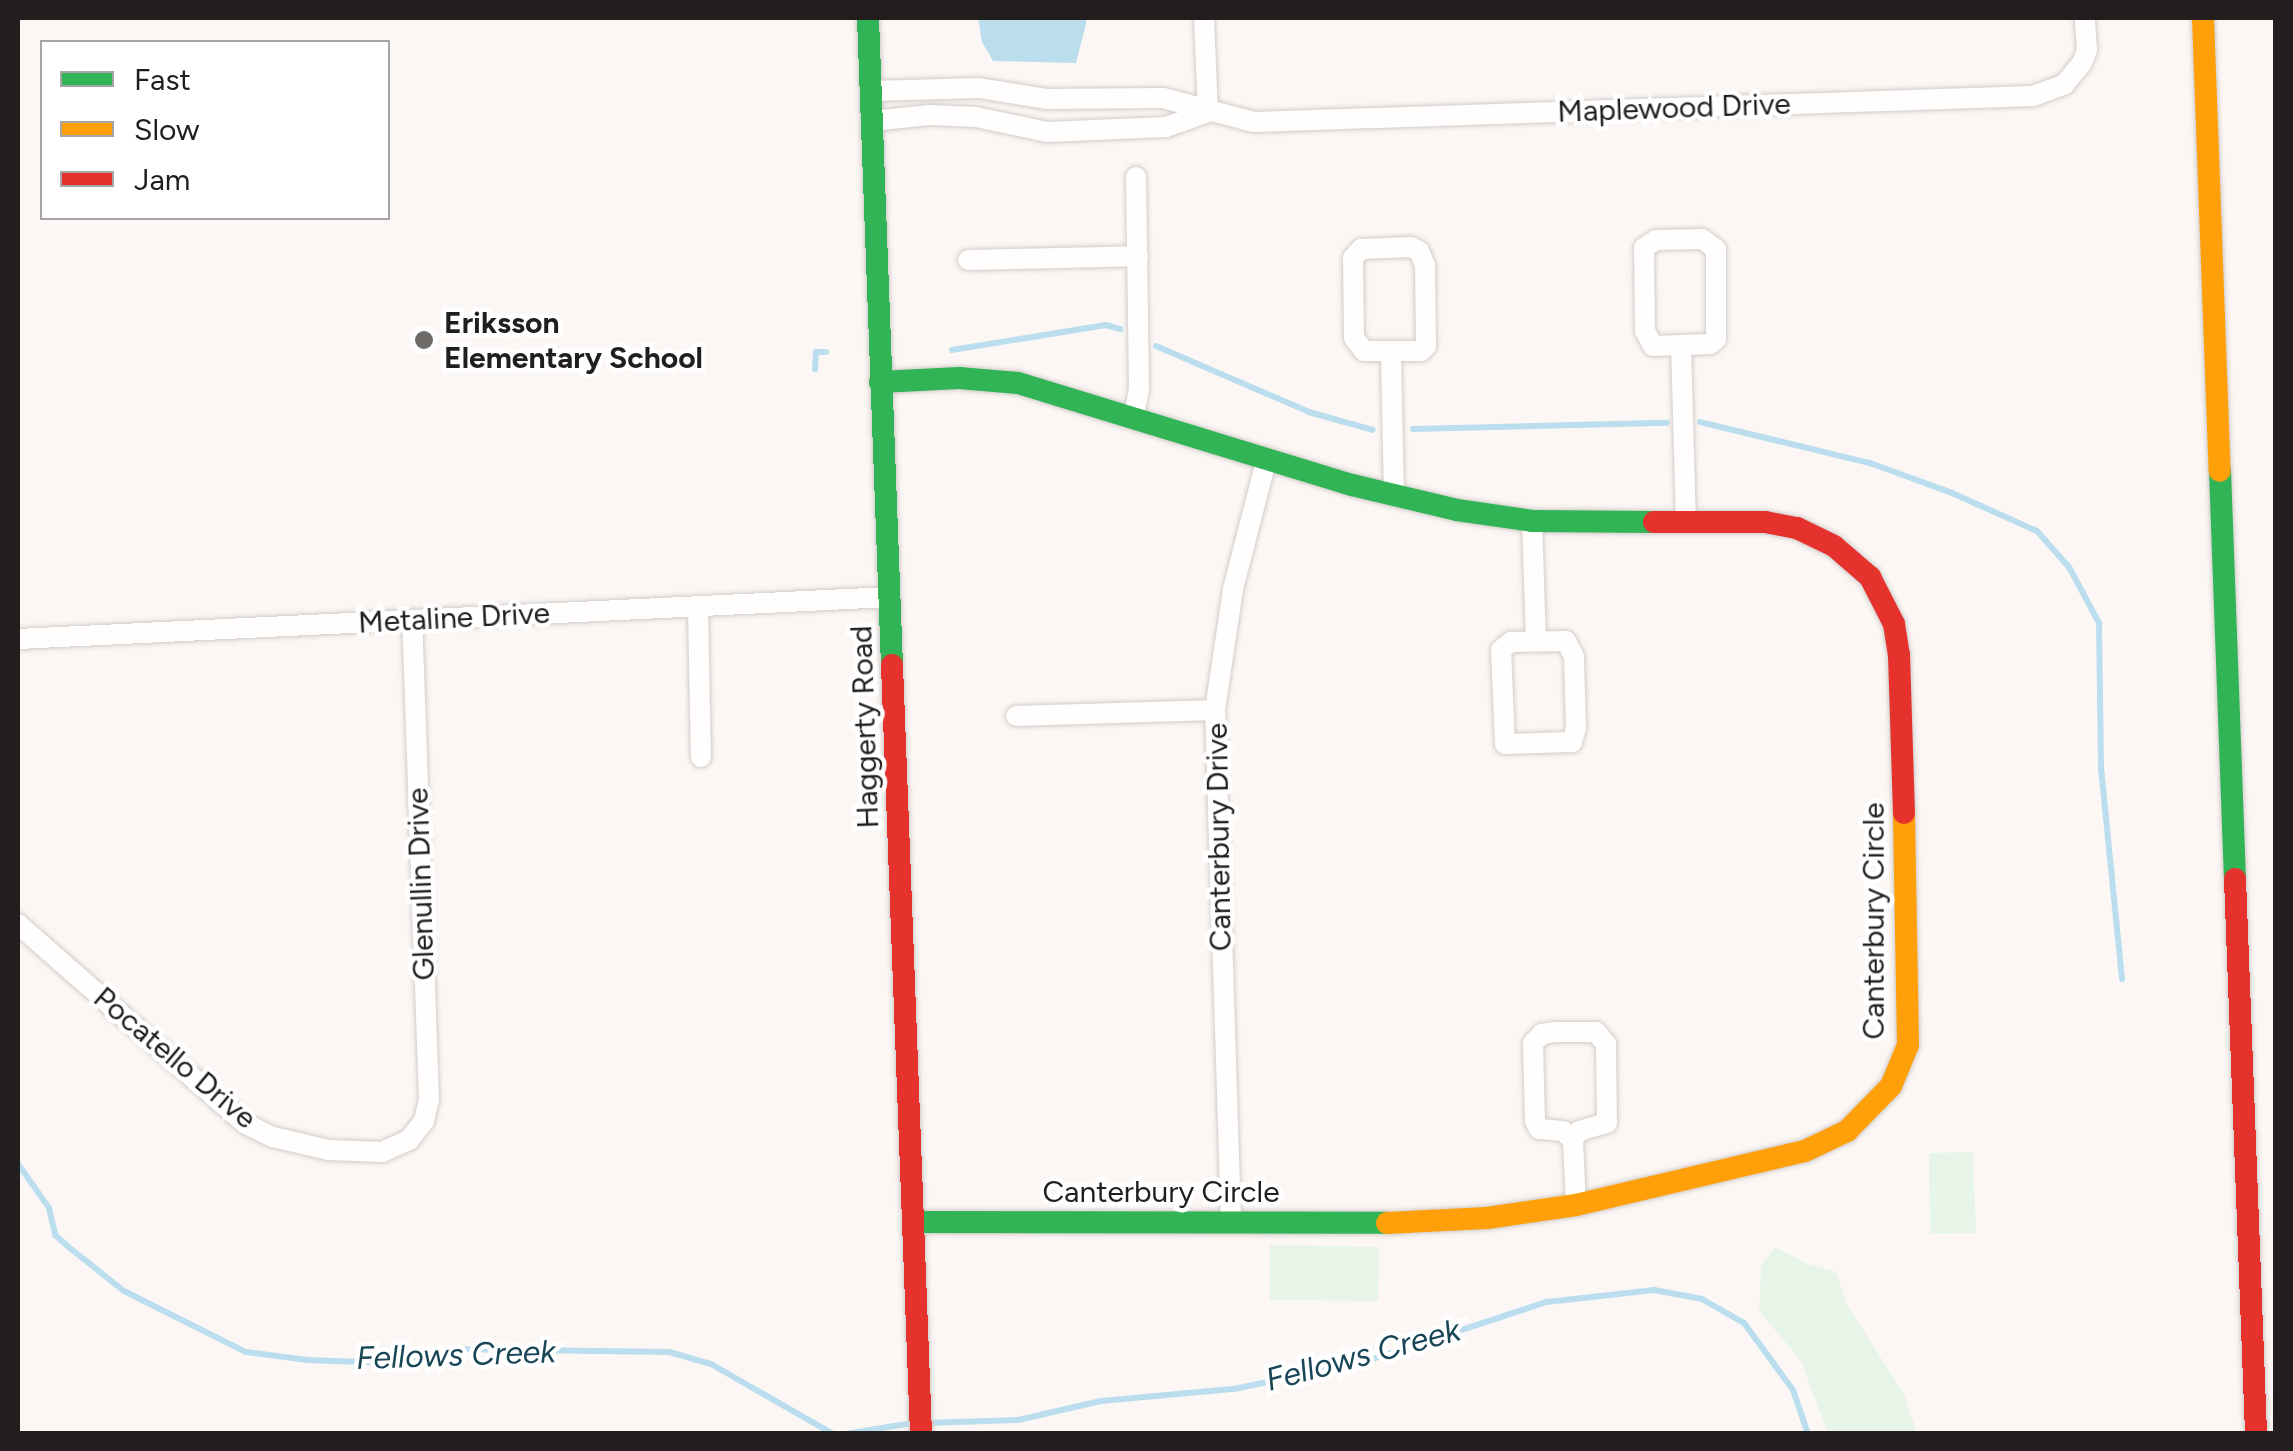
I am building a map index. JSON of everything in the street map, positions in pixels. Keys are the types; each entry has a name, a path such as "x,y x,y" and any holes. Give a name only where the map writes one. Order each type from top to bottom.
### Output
{"main road":[{"name":"Haggerty Road","path":"868,18 921,1434"},
{"path":"2203,18 2256,1434"},
{"name":"Canterbury Circle","path":"880,382 983,378 1052,392 1394,496 1532,521 1764,522 1798,528 1850,556 1884,599 1899,655 1910,1035 1902,1063 1877,1106 1826,1143 1576,1205 1426,1222 913,1222"}],"street":[{"path":"1204,18 1208,112"},
{"name":"Maplewood Drive","path":"870,90 979,88 1046,100 1164,98 1254,122 2033,96 2064,85 2082,63 2085,18"},
{"name":"Maplewood Drive","path":"872,121 960,116 1047,132 1166,127 1208,112"},
{"path":"1134,415 1140,389 1136,177"},
{"path":"1702,238 1716,248 1719,329 1710,344 1681,345 1653,346 1647,340 1644,248 1656,240 1702,238"},
{"path":"1411,247 1424,258 1426,346 1422,351 1390,354 1364,351 1354,338 1352,258 1361,249 1411,247"},
{"path":"968,260 1138,256"},
{"path":"1681,345 1686,523"},
{"path":"1390,354 1394,496"},
{"name":"Canterbury Drive","path":"1231,1221 1215,710 1233,588 1267,458"},
{"path":"1532,521 1536,641"},
{"name":"Metaline Drive","path":"18,639 890,597"},
{"path":"698,607 701,756"},
{"name":"Glenullin Drive","path":"410,1140 424,1121 429,1100 412,621"},
{"path":"1536,641 1566,641 1573,648 1576,728 1568,744 1512,746 1502,736 1501,650 1510,642 1536,641"},
{"path":"1016,716 1215,710"},
{"name":"Pocatello Drive","path":"18,924 246,1124 273,1138 329,1150 382,1152 410,1140"},
{"path":"1572,1140 1563,1131 1539,1129 1535,1122 1532,1048 1542,1034 1596,1032 1604,1040 1606,1123 1579,1131 1572,1140 1576,1205"}],"shaded area":[{"path":"1973,1152 1976,1233 1930,1234 1929,1153"},
{"path":"1270,1245 1379,1247 1378,1301 1270,1300"},
{"path":"1775,1247 1808,1264 1836,1272 1848,1306 1904,1394 1917,1433 1828,1433 1801,1361 1759,1311 1761,1266"}],"water":[{"path":"978,18 1086,18 1086,24 1076,63 993,61 982,42"}],"waterway":[{"path":"952,350 1106,325 1120,329"},
{"path":"1156,346 1309,412 1373,430"},
{"path":"815,369 816,352 826,352"},
{"path":"1700,422 1870,463 1952,493 2037,531 2069,567 2099,623 2101,768 2122,979"},
{"path":"1413,429 1667,423"},
{"name":"Fellows Creek","path":"18,1164 49,1208 55,1235 71,1249 124,1291 246,1352 307,1360 390,1363 452,1349 669,1352 711,1364 833,1434"},
{"name":"Fellows Creek","path":"926,1423 1018,1420 1101,1401 1234,1389 1364,1362 1547,1302 1654,1290 1702,1299 1744,1323 1793,1390 1808,1434"},
{"name":"Fellows Creek","path":"845,1434 913,1423"}],"traffic: fast":[{"path":"868,18 892,665"},
{"path":"880,382 959,378 1018,383 1352,485 1457,510 1532,521 1654,522"},
{"path":"2220,471 2235,879"},
{"path":"913,1222 1387,1223"}],"traffic: slow":[{"path":"2203,18 2220,471"},
{"path":"1387,1223 1487,1218 1576,1205 1805,1151 1847,1131 1891,1086 1908,1045 1904,813"}],"traffic: jam":[{"path":"1654,522 1765,522 1797,528 1834,546 1870,577 1894,624 1899,655 1904,813"},
{"path":"892,665 921,1434"},
{"path":"2235,879 2256,1434"}],"place":[{"name":"Eriksson Elementary School","path":"424,340"}]}
